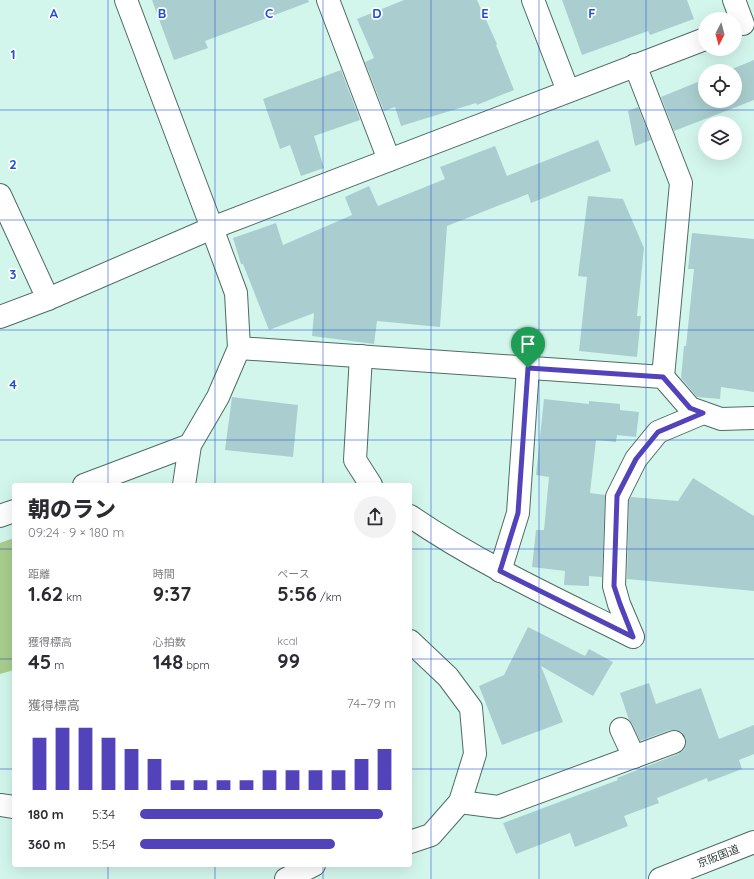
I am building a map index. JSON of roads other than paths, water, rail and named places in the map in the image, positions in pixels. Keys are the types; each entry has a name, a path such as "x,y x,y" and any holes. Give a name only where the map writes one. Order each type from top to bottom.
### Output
{"main road":[{"path":"126,0 236,293 239,348 218,397 190,445 184,483"},
{"path":"328,0 389,160"},
{"path":"533,0 568,91"},
{"path":"734,0 744,24"},
{"path":"0,317 48,300 212,228 698,42"},
{"path":"635,66 681,183 663,377"},
{"path":"0,195 48,300"},
{"path":"239,348 663,377 690,408 721,420 754,418"},
{"path":"361,356 355,460 370,483"},
{"path":"500,571 518,513 528,368"},
{"path":"412,517 500,571 633,637 614,586 617,496 636,459 658,432 703,413"},
{"path":"89,483 190,445"},
{"path":"0,516 12,512"},
{"path":"412,643 448,677 471,708 475,754 460,802 431,835 412,841"},
{"path":"621,729 634,757"},
{"path":"460,802 498,807 674,742"},
{"path":"0,805 12,807"},
{"name":"京阪国道","path":"660,879 754,842"},
{"path":"286,879 310,867"}]}
